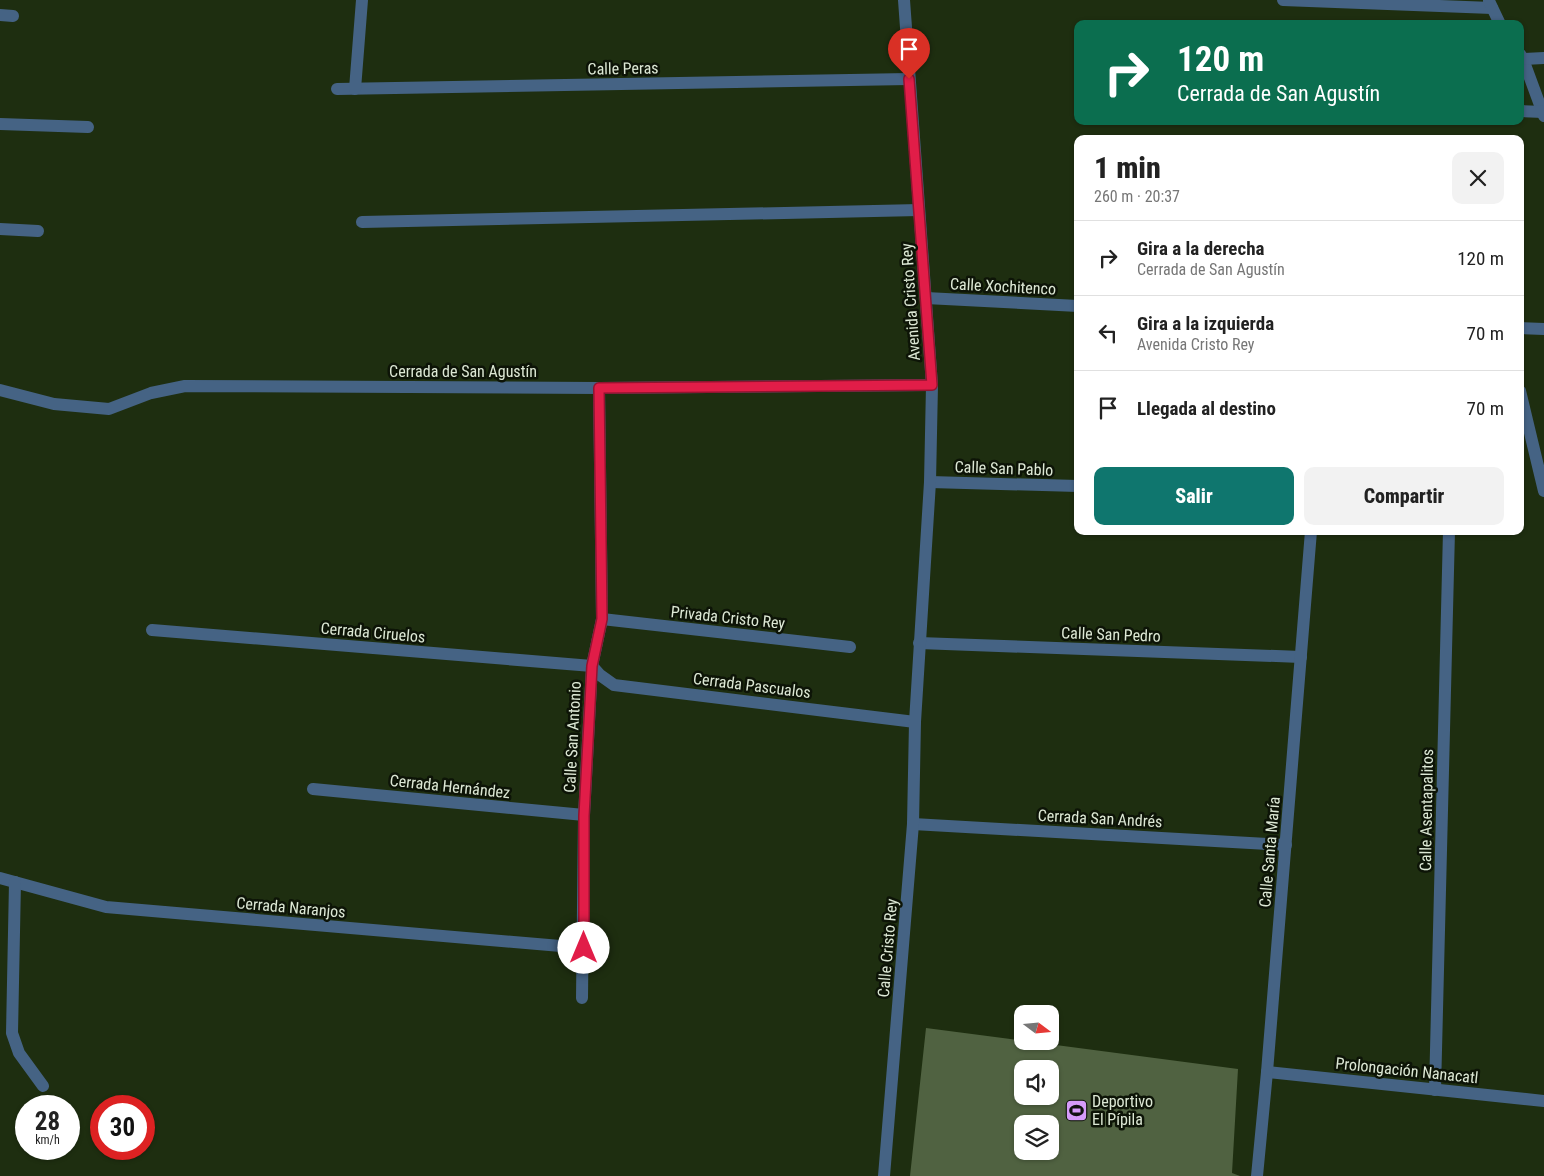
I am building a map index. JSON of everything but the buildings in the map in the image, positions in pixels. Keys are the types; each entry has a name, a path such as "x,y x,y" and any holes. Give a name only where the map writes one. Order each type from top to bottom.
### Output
{"street":[{"path":"355,90 362,0"},
{"name":"Avenida Cristo Rey","path":"904,0 932,385 930,482 915,722"},
{"path":"1283,0 1490,4 1498,20"},
{"path":"0,16 13,16"},
{"path":"1524,56 1544,58"},
{"path":"1524,61 1544,114 1524,112"},
{"name":"Calle Peras","path":"337,89 909,79"},
{"path":"0,124 88,127"},
{"path":"362,222 919,210"},
{"path":"0,230 38,231"},
{"name":"Calle Xochitenco","path":"926,298 1074,306"},
{"path":"1524,328 1544,329"},
{"name":"Cerrada de San Agustín","path":"0,390 54,404 109,409 151,393 184,386 599,388 932,385"},
{"name":"Calle San Antonio","path":"582,998 584,816 592,666 602,619 599,388"},
{"path":"1524,408 1544,491"},
{"name":"Calle San Pablo","path":"930,482 1074,486"},
{"name":"Calle Santa María","path":"1257,1176 1311,535"},
{"name":"Calle Asentapalitos","path":"1435,1090 1449,535"},
{"name":"Privada Cristo Rey","path":"602,619 850,647"},
{"name":"Cerrada Ciruelos","path":"152,630 592,666"},
{"name":"Calle San Pedro","path":"920,643 1301,657"},
{"name":"Cerrada Pascualos","path":"592,666 607,681 614,685 915,722"},
{"name":"Calle Cristo Rey","path":"884,1176 913,824 915,722"},
{"name":"Cerrada Hernández","path":"313,789 584,816"},
{"name":"Cerrada San Andrés","path":"913,824 1286,845"},
{"name":"Cerrada Naranjos","path":"0,878 106,907 584,948"},
{"path":"15,882 12,1033 19,1053 43,1086"},
{"name":"Prolongación Nanacatl","path":"1267,1072 1544,1101"}],"place":[{"name":"Deportivo El Pípila","path":"1076,1110"}],"route":[{"path":"584,948 584,816 592,666 602,619 599,388 932,385 909,79"}]}
